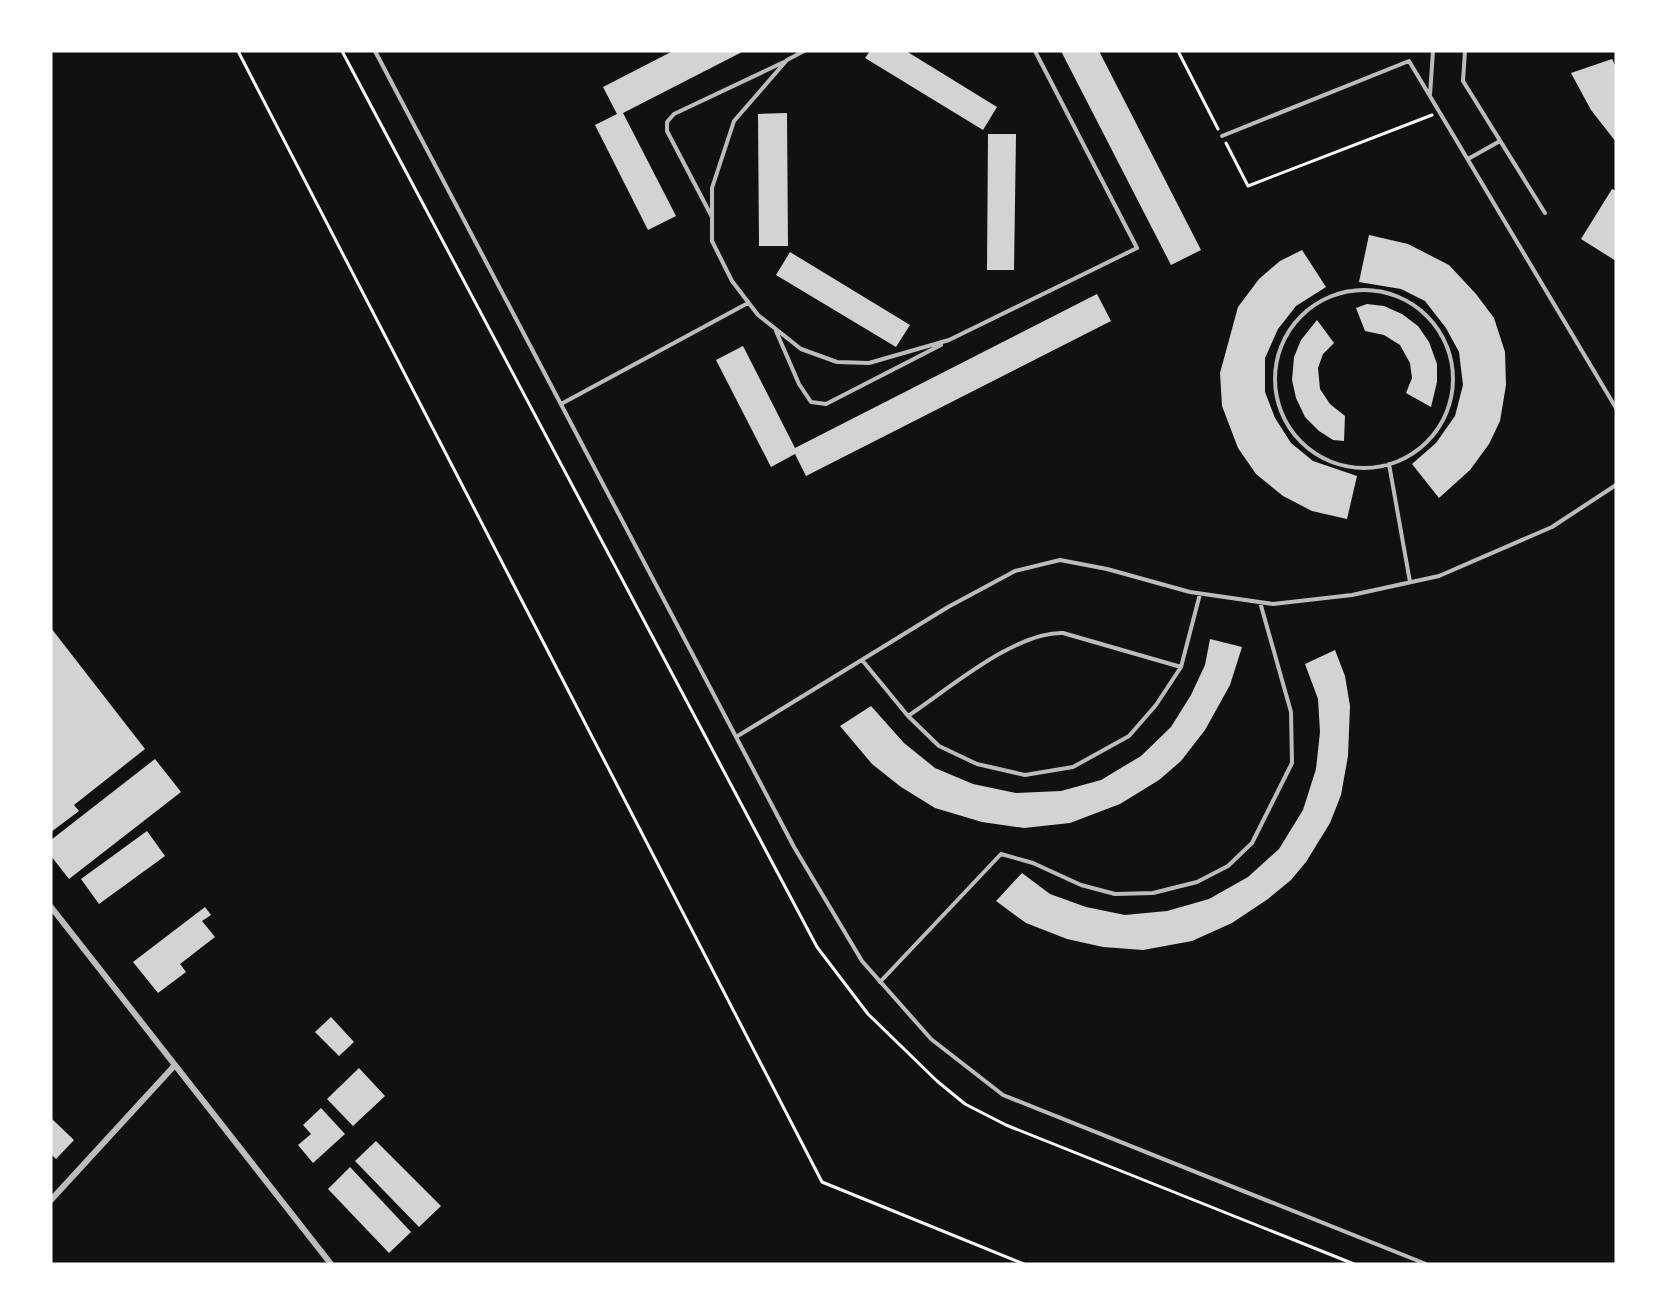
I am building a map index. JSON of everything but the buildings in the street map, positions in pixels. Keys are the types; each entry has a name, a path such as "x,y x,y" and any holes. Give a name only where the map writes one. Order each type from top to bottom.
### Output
{"street":[{"path":"51,907 331,1264"},
{"path":"51,1200 175,1065"}],"lane":[{"path":"375,51 794,847 862,961 880,982 931,1039 1004,1095 1426,1264"},
{"path":"712,218 667,131 667,122 674,114 804,51"},
{"path":"775,328 799,384 812,402 826,404 949,340 1137,248 1035,51"},
{"path":"1430,95 1433,51"},
{"path":"1465,51 1463,81 1545,213"},
{"path":"788,60 734,121 712,188 712,241 732,280 758,315 801,349 837,362 869,363 949,340"},
{"path":"1222,136 1409,61 1616,408"},
{"path":"1468,159 1500,141"},
{"path":"1356,290 1389,292 1422,310 1444,337 1454,371 1451,402 1433,437 1404,460 1389,464 1372,469 1339,466 1306,449 1282,418 1274,387 1278,353 1295,322 1318,302 1356,290"},
{"path":"561,404 748,303"},
{"path":"1389,464 1410,582"},
{"path":"736,737 948,607 1015,571 1060,560 1200,594 1273,604 1352,595 1438,576 1552,527 1616,485"},
{"path":"862,660 908,716 939,746 977,764 1026,775 1073,767 1129,736 1156,705 1181,667 1200,594"},
{"path":"880,982 1001,854 1033,863 1081,885 1115,894 1153,893 1197,882 1228,866 1252,843 1292,763 1291,712 1260,602"},
{"path":"908,716 1017,643 1047,633 1063,633 1181,667"}],"path":[{"path":"238,51 822,1182 1024,1264"},
{"path":"342,51 817,947 868,1014 965,1104 1006,1125 1354,1264"},
{"path":"1178,51 1248,186 1440,112"}]}
